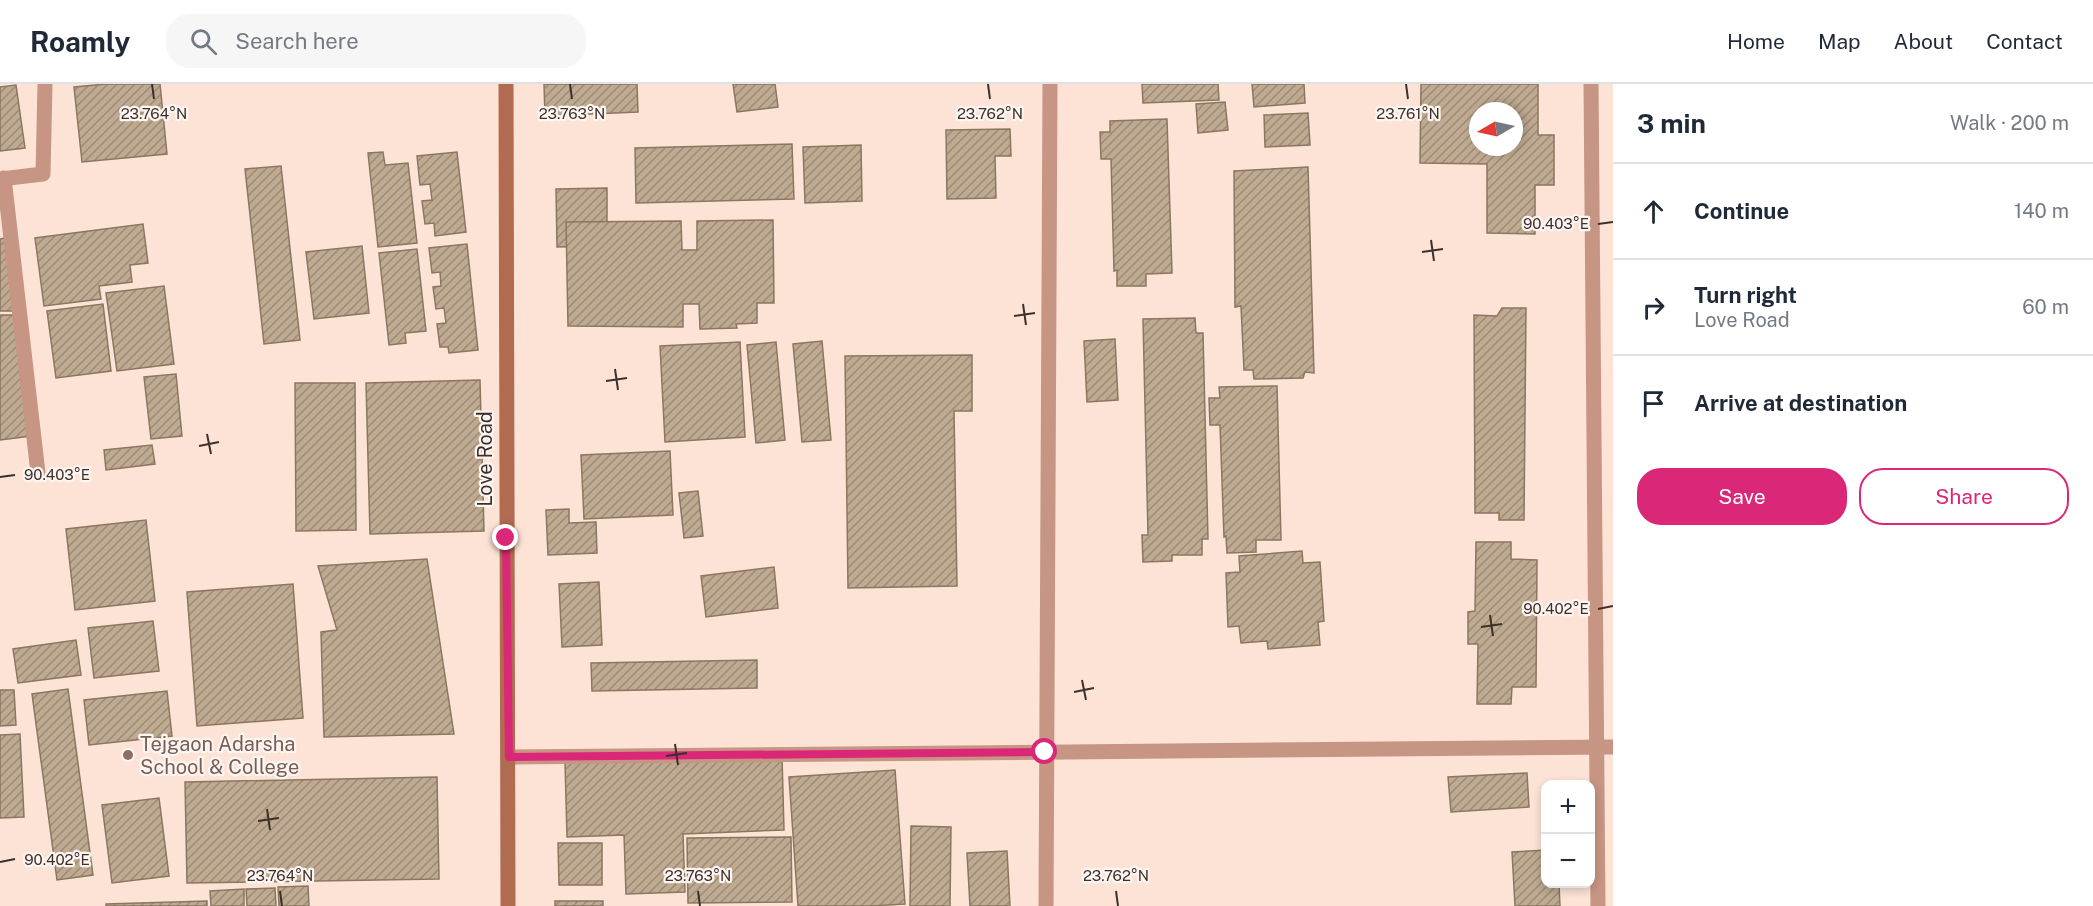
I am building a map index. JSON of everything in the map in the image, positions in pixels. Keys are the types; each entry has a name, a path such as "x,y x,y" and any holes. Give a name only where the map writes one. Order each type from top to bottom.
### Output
{"main road":[{"name":"Love Road","path":"506,84 508,906"}],"street":[{"path":"38,473 2,179 43,174 45,84"},
{"path":"1046,906 1050,84"},
{"path":"1591,84 1598,906"},
{"path":"509,757 1613,747"}],"building":[{"path":"106,84 160,84 167,154 82,162 74,87"},
{"path":"544,84 637,84 638,112 545,116"},
{"path":"733,84 775,84 778,107 737,112"},
{"path":"1142,84 1218,84 1219,100 1143,103"},
{"path":"1252,84 1304,84 1305,103 1254,107"},
{"path":"1421,84 1538,84 1538,135 1554,135 1554,185 1535,185 1535,234 1487,233 1487,164 1420,163"},
{"path":"16,85 25,148 0,151 0,87"},
{"path":"1225,102 1228,130 1198,133 1196,104"},
{"path":"1308,113 1310,145 1265,147 1264,115"},
{"path":"1167,119 1172,273 1146,274 1146,286 1117,286 1117,270 1114,271 1111,159 1101,159 1100,132 1110,132 1110,121"},
{"path":"1010,129 1011,156 995,156 996,198 947,199 946,130"},
{"path":"792,144 794,199 636,203 635,148"},
{"path":"861,145 862,201 805,203 803,147"},
{"path":"383,152 385,165 408,163 417,243 378,247 368,153"},
{"path":"457,152 466,232 435,236 434,223 425,224 422,201 432,200 430,184 420,185 417,156"},
{"path":"281,166 300,340 264,344 245,169"},
{"path":"1308,167 1314,373 1305,372 1303,378 1254,379 1253,370 1244,370 1241,306 1235,307 1234,171"},
{"path":"607,188 607,246 557,247 556,189"},
{"path":"773,220 774,303 757,303 757,323 736,324 737,328 700,329 699,304 683,304 683,327 568,326 566,222 681,221 682,250 697,250 697,221"},
{"path":"143,224 148,263 130,265 132,282 99,286 101,299 44,306 35,238"},
{"path":"5,238 17,311 0,311 0,239"},
{"path":"467,244 478,350 449,353 448,347 440,347 437,324 446,323 444,308 436,309 433,287 441,286 440,272 432,273 429,248"},
{"path":"362,246 369,313 314,319 306,252"},
{"path":"417,249 426,331 405,333 406,343 389,345 379,253"},
{"path":"164,286 174,364 117,371 106,293"},
{"path":"103,304 111,371 56,378 47,311"},
{"path":"1502,308 1526,308 1524,520 1499,520 1499,513 1475,513 1474,315 1497,316"},
{"path":"0,315 15,315 31,436 0,440"},
{"path":"1195,318 1196,333 1203,333 1208,539 1202,539 1202,555 1172,555 1172,561 1143,562 1142,535 1148,535 1143,319"},
{"path":"1115,339 1118,400 1087,402 1084,341"},
{"path":"822,341 831,440 802,442 793,344"},
{"path":"740,342 745,437 665,442 660,346"},
{"path":"776,342 785,440 756,443 747,345"},
{"path":"972,355 972,411 954,411 957,586 848,588 845,356"},
{"path":"176,374 182,436 151,439 144,377"},
{"path":"480,380 484,531 370,534 366,383"},
{"path":"295,383 355,383 356,530 296,531"},
{"path":"1277,386 1281,540 1256,540 1256,552 1227,553 1226,536 1224,537 1220,425 1210,425 1209,398 1220,398 1219,387"},
{"path":"152,445 155,464 106,470 104,450"},
{"path":"670,451 673,515 584,519 581,455"},
{"path":"698,491 703,536 684,538 679,493"},
{"path":"569,509 569,523 596,522 597,553 548,555 546,510"},
{"path":"146,520 155,601 75,610 66,529"},
{"path":"1476,542 1511,542 1511,559 1537,560 1536,687 1512,687 1511,704 1477,704 1478,644 1468,644 1468,612 1475,611"},
{"path":"1302,551 1303,563 1320,562 1324,621 1318,622 1320,645 1268,649 1267,641 1241,643 1239,626 1228,627 1226,573 1240,572 1239,556"},
{"path":"427,559 454,734 324,737 321,632 337,630 318,566"},
{"path":"774,567 778,608 706,617 701,576"},
{"path":"599,582 602,645 562,647 559,584"},
{"path":"293,584 303,718 197,726 187,592"},
{"path":"153,621 159,671 94,678 88,628"},
{"path":"76,640 81,675 18,683 13,649"},
{"path":"757,660 757,688 592,691 591,663"},
{"path":"68,689 93,875 57,880 32,694"},
{"path":"0,690 14,690 16,725 0,726"},
{"path":"167,691 172,736 89,745 84,700"},
{"path":"20,734 24,817 0,818 0,735"},
{"path":"782,756 784,830 683,834 685,892 626,894 624,835 567,837 565,762"},
{"path":"895,770 905,904 798,906 789,777"},
{"path":"1527,773 1529,807 1451,812 1448,777"},
{"path":"437,777 439,879 187,883 185,782"},
{"path":"159,798 169,876 112,883 102,805"},
{"path":"911,826 951,827 950,906 910,906"},
{"path":"791,837 792,902 688,903 687,838"},
{"path":"558,843 602,843 602,885 559,885"},
{"path":"1541,850 1541,888 1559,888 1560,906 1515,906 1512,852"},
{"path":"1007,851 1010,906 970,906 967,853"},
{"path":"308,886 309,906 279,906 278,887"},
{"path":"275,888 276,906 247,906 246,889"},
{"path":"244,889 244,906 211,906 210,891"},
{"path":"207,901 207,906 106,906 106,904"},
{"path":"555,901 603,901 603,906 555,906"}],"place":[{"name":"Tejgaon Adarsha School & College","path":"128,755"}],"route":[{"path":"506,538 509,757 1045,752"}]}
